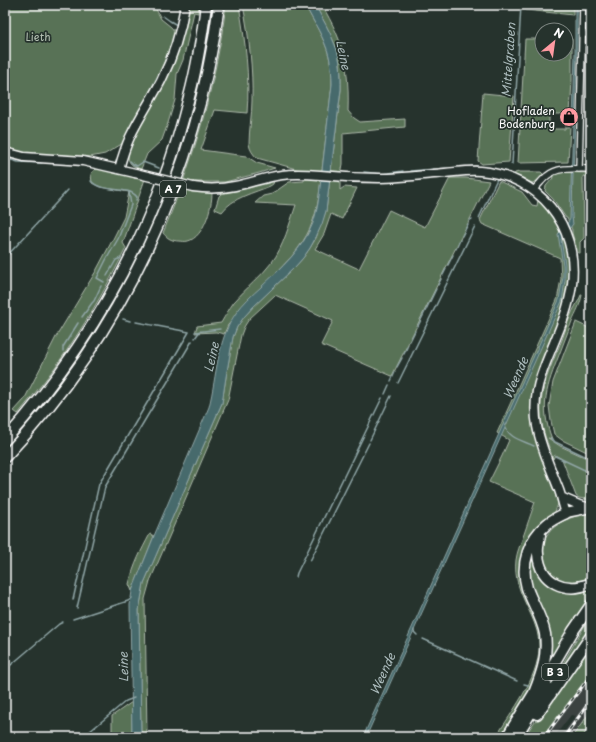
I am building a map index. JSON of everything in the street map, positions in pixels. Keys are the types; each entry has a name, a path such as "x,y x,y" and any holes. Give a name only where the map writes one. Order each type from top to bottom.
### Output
{"highway":[{"name":"A 7","path":"5,440 48,389 84,338 112,292 143,232 168,169 183,121 195,72 206,5"},
{"name":"A 7","path":"5,457 43,415 67,384 110,319 144,257 171,194 193,129 209,62 218,5"},
{"path":"534,693 544,665 546,646 542,622 527,588 524,566 534,538 541,530 556,518 568,513"},
{"path":"541,530 538,557 541,568 549,579 560,585 572,588 585,586 591,583"},
{"name":"B 3","path":"507,737 573,631 591,605"},
{"name":"B 3","path":"516,737 567,652 591,605"},
{"path":"520,737 591,636"}],"main road":[{"path":"119,169 130,138 171,57 180,31 185,5"},
{"path":"5,152 24,157 83,161 193,186 217,189 227,188 284,174 389,178 459,171 495,173 524,184 533,190 552,208 561,222 569,242 572,260 570,296 564,317 540,377 535,400 538,434 544,453 562,495 562,502 568,513 590,508"},
{"path":"562,495 579,505 590,508"}],"street":[{"path":"578,169 583,5"},
{"path":"583,34 591,34"},
{"path":"533,190 546,176 552,172 567,169 591,169"}],"shaded area":[{"path":"591,673 591,711 572,737 560,737 576,716 571,715 554,737 542,737"}],"green space":[{"name":"Lieth","path":"5,5 154,5 161,19 176,33 164,66 125,142 105,154 90,157 64,155 42,156 27,154 5,148"},
{"path":"187,5 199,5 198,13 194,12 183,60 177,74 175,100 162,140 147,154 141,169 133,166 129,161 129,146 156,95"},
{"path":"226,5 239,5 248,86 247,113 215,110 201,150 246,156 257,163 275,168 225,182 195,182 192,191 212,193 209,213 203,228 194,238 188,241 174,240 168,238 163,233 185,177 210,93 222,35"},
{"path":"243,5 305,5 325,43 332,73 332,84 319,196 313,221 307,235 292,256 228,325 224,334 216,332 195,333 197,326 221,323 234,302 268,267 280,250 296,205 255,203 263,196 272,194 289,182 304,181 305,170 300,170 257,158 250,148 249,138 252,106 252,77 249,40"},
{"path":"315,5 322,5 340,41 345,61 348,111 360,122 405,119 405,127 343,133 343,164 340,190 344,187 357,188 342,219 331,214 324,234 315,249 359,269 389,210 425,227 450,178 466,178 489,181 392,376 321,345 333,321 275,295 249,319 241,335 228,400 150,581 145,599 147,737 141,737 139,610 144,583 222,403 233,337 237,327 253,307 303,258 316,238 326,211 341,90 341,69 333,40"},
{"path":"527,5 573,5 573,15 526,10"},
{"path":"525,39 534,39 534,62 572,62 570,114 549,114 549,129 565,129 565,127 570,127 568,162 518,163"},
{"path":"483,93 514,96 509,162 482,164 478,161"},
{"path":"100,168 145,179 123,243 126,248 76,337 56,366 18,414 14,411 24,400 56,337 96,271 124,217 129,192 100,187 92,183 91,174 94,170"},
{"path":"541,172 543,174 536,182 532,183 514,175 515,173"},
{"path":"564,172 591,173 591,176 583,176 584,238 580,242 580,253 578,253 567,218 545,191 546,186 553,178 552,176"},
{"path":"271,179 274,181 273,184 238,199 222,212 215,209 219,196 223,192"},
{"path":"499,181 522,192 532,205 537,206 538,199 549,211 557,222 565,239 569,259 568,291 532,412 535,437 554,488 558,504 555,512 524,551 534,610 544,648 534,684 502,737 496,737 529,683 538,660 539,639 516,575 516,560 518,551 535,502 489,482 509,440 497,433 557,300 561,279 560,258 482,224 480,220"},
{"path":"581,295 579,306 548,386 545,406 548,427 552,439 548,438 560,446 591,460 591,500 576,496 562,459 555,455 553,459 544,432 541,416 542,396 550,367 570,317"},
{"path":"576,322 591,329 591,454 562,440 554,434 549,406 553,382"},
{"path":"591,512 591,580 585,583 557,581 544,567 542,543 553,528 563,521 583,513"},
{"path":"150,534 154,536 132,591 129,584 131,577 138,558"},
{"path":"535,548 549,582 591,586 591,596 544,673 548,662 531,590 528,565"},
{"path":"591,615 591,631 538,707 538,706"},
{"path":"591,640 591,673 542,737 524,737"},
{"path":"132,702 132,737 112,737 112,716"},
{"path":"591,711 591,725 582,737 572,737"}],"water":[{"path":"305,5 315,5 333,40 337,50 340,67 341,89 326,211 316,237 303,258 244,317 237,327 233,337 222,403 144,583 139,610 141,737 132,737 130,605 132,591 209,407 221,346 230,323 245,302 284,265 297,250 309,232 316,213 332,77 327,50 322,37"},
{"path":"575,5 577,5 577,32 573,224 561,239 565,264 565,280 562,301 366,737 363,737 559,300 563,277 563,265 558,234 570,219"}],"waterway":[{"path":"180,12 181,5"},
{"name":"Mittelgraben","path":"511,164 521,5"},
{"path":"163,16 177,25 178,23"},
{"path":"146,99 163,66 170,48"},
{"path":"5,158 18,162 42,163"},
{"path":"130,161 137,166 143,162 159,168"},
{"path":"77,165 82,165"},
{"path":"410,171 477,166"},
{"path":"364,172 382,174 403,171"},
{"path":"479,218 497,179"},
{"path":"91,181 96,185 108,189 122,190 133,193 137,197 136,200"},
{"path":"5,258 68,190"},
{"path":"104,282 97,278 118,239 131,205 129,192"},
{"path":"462,236 468,224"},
{"path":"398,383 475,226"},
{"path":"456,249 460,240"},
{"path":"448,265 453,255"},
{"path":"107,276 116,260 121,258"},
{"path":"443,275 446,269"},
{"path":"438,285 441,279"},
{"path":"82,317 94,301 101,286"},
{"path":"587,288 591,292"},
{"path":"418,326 436,289"},
{"path":"123,319 130,321"},
{"path":"73,600 99,484 189,332 136,322"},
{"path":"63,351 63,347 78,323"},
{"path":"195,332 220,329"},
{"path":"195,338 200,331"},
{"path":"410,341 415,331"},
{"path":"77,608 105,487 192,341"},
{"path":"404,354 408,345"},
{"path":"397,367 402,358"},
{"path":"391,381 395,372"},
{"path":"385,394 389,385"},
{"path":"370,440 391,396"},
{"path":"296,577 382,398"},
{"path":"505,425 506,429 512,436 534,446"},
{"path":"551,438 553,441 591,459"},
{"path":"310,561 369,443"},
{"path":"555,456 591,473"},
{"path":"73,619 128,601 132,598"},
{"path":"5,670 63,622"},
{"name":"Weende","path":"414,630 417,635"},
{"path":"423,639 517,681"},
{"path":"524,684 528,685"},
{"path":"83,737 126,701 134,698"}],"railway":[{"path":"544,737 591,675"},
{"path":"564,737 591,700"}],"place":[{"name":"Hofladen Bodenburg","path":"569,117"}],"water label":[{"name":"Leine","path":"343,55"},
{"name":"Leine","path":"212,357"},
{"name":"Leine","path":"124,667"}]}
